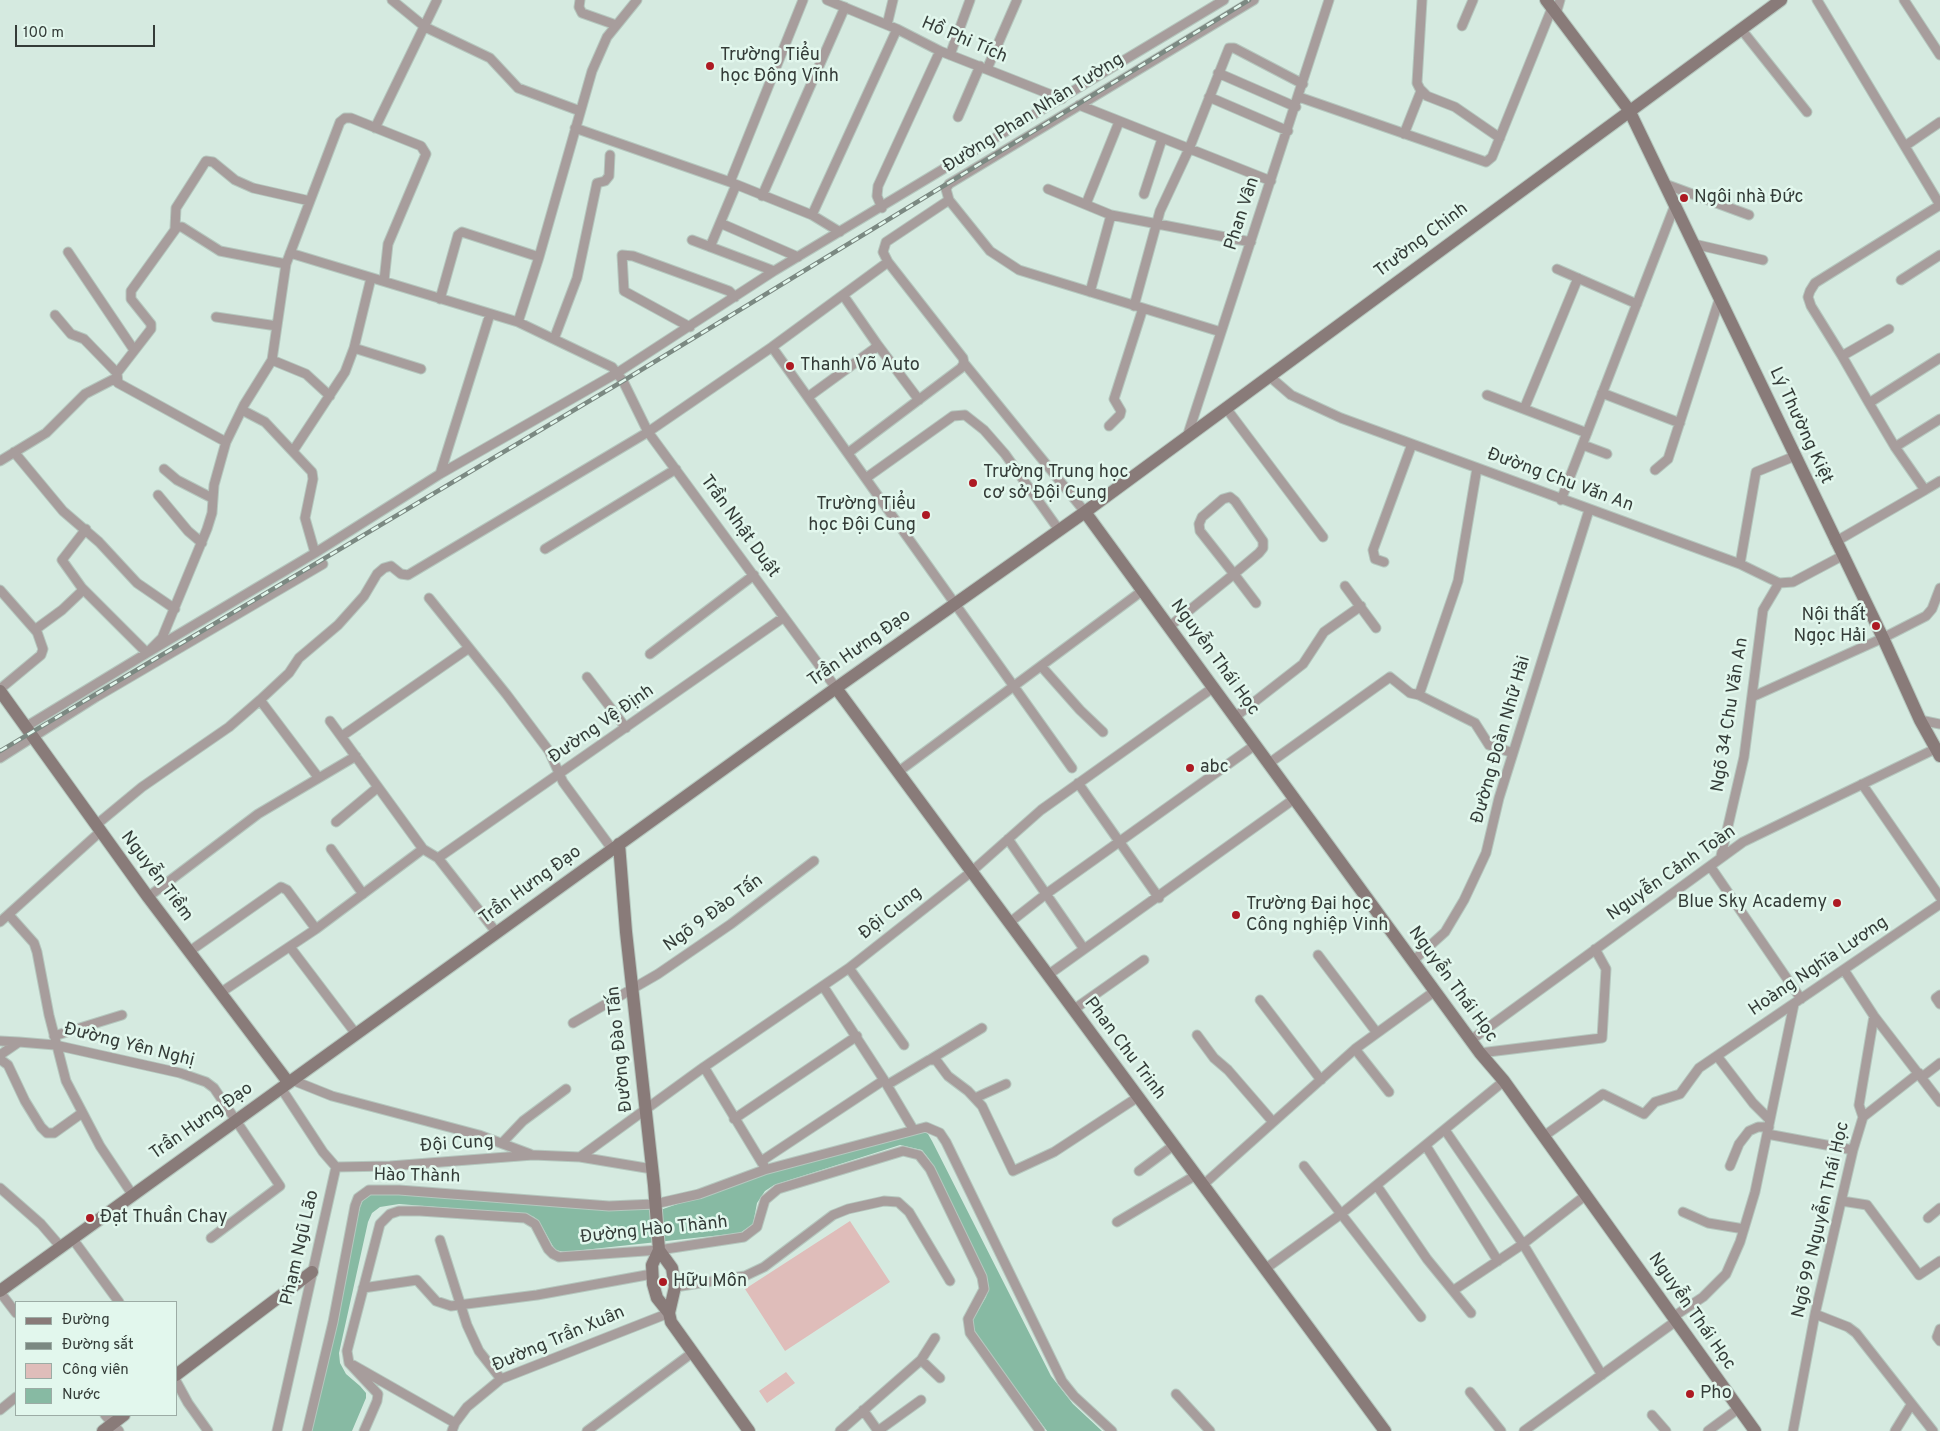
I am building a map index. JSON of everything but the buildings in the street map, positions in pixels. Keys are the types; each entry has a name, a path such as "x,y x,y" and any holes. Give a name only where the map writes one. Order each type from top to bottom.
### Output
{"main road":[{"name":"Trường Chinh","path":"1085,512 1628,110 1781,0"},
{"name":"Lý Thường Kiệt","path":"1553,6 1628,110 1883,638 1920,720 1938,752"},
{"name":"Trần Hưng Đạo","path":"0,1292 60,1246 615,846 1085,512"},
{"name":"Nguyễn Thái Học","path":"1085,512 1480,1053 1504,1081 1755,1431"},
{"name":"Phan Chu Trinh","path":"836,688 1385,1431"},
{"name":"Nguyễn Tiềm","path":"0,690 148,897 287,1083"},
{"name":"Đường Đào Tấn","path":"615,846 652,1169 659,1247 652,1266 652,1274 657,1298 669,1312 671,1322 692,1354 749,1431"},
{"name":"Đường Đào Tấn","path":"659,1247 672,1268 676,1287"},
{"path":"178,1373 312,1272"},
{"path":"669,1312 676,1287"},
{"path":"110,1425 123,1416"}],"street":[{"path":"392,0 425,27 490,58 518,88 580,110"},
{"path":"375,128 437,0"},
{"path":"580,0 579,7 582,13 616,25"},
{"path":"518,322 539,257 592,71 606,37 637,0"},
{"path":"710,247 804,0"},
{"name":"Hồ Phi Tích","path":"827,0 897,29 940,51 1062,99"},
{"path":"887,25 894,0"},
{"path":"950,55 970,0"},
{"path":"958,117 1017,0"},
{"name":"Đường Phan Nhân Tường","path":"888,262 883,252 886,242 949,200 946,189 949,184 1254,0"},
{"name":"Phan Vân","path":"1187,437 1296,107 1329,0"},
{"path":"1422,0 1417,83 1428,96 1455,107 1500,138"},
{"path":"1462,26 1473,0"},
{"path":"1817,0 1940,205 1815,283 1808,297 1811,306 1895,447 1925,490"},
{"path":"1904,0 1940,54"},
{"path":"0,758 30,731 147,653 315,553 440,474 617,373 690,328 774,271 1062,99 1219,1"},
{"path":"1299,97 1486,162 1492,157 1553,6"},
{"path":"762,196 846,7"},
{"path":"1741,28 1808,112"},
{"path":"812,215 897,29"},
{"path":"1109,426 1120,415 1121,411 1114,399 1160,211 1189,149 1227,51 1232,47 1303,84"},
{"path":"882,208 877,196 878,186 940,51"},
{"path":"1218,73 1296,107"},
{"path":"1404,134 1421,90"},
{"path":"1209,98 1288,131"},
{"path":"1079,105 1271,181"},
{"path":"147,653 162,638 202,543 212,513 212,498 226,442 242,410 272,360 286,264 340,122 345,118 351,118 421,146 426,154 388,244 384,281"},
{"path":"1086,204 1119,122"},
{"path":"1904,146 1940,122"},
{"path":"575,128 733,184 812,215 840,232"},
{"path":"1144,194 1162,139"},
{"path":"554,340 578,278 597,183 608,180 610,155"},
{"path":"0,461 50,429 86,394 116,376 134,350 150,333 152,327 131,299 131,291 175,228 176,208 206,161 213,162 235,180 253,188 310,201"},
{"path":"1664,184 1749,215"},
{"path":"1048,189 1111,215 1251,242"},
{"path":"949,200 990,251 1019,270 1221,332"},
{"path":"1562,500 1675,205"},
{"path":"1090,292 1111,215"},
{"path":"720,223 798,257"},
{"path":"175,228 182,227 220,251 286,264"},
{"path":"440,299 458,235 462,232 539,257"},
{"path":"692,240 774,271"},
{"path":"1694,244 1763,260"},
{"path":"68,252 134,350"},
{"path":"290,253 518,322 612,367 617,373"},
{"path":"690,328 624,291 622,255 627,254 729,291 735,297"},
{"path":"1901,280 1940,256"},
{"path":"0,922 142,787 229,727 260,700 289,673 298,658 338,625 364,596 377,574 384,568 391,566 401,574 408,575 648,432 772,347 888,262 963,358 964,363 1085,512"},
{"path":"1557,269 1637,304"},
{"path":"293,451 345,372 354,348 371,278"},
{"path":"1524,409 1578,278"},
{"path":"843,295 919,400"},
{"path":"1655,470 1668,459 1720,298"},
{"path":"440,474 490,314"},
{"path":"55,315 71,334 84,339 116,376 120,384 226,442"},
{"path":"216,317 277,326"},
{"path":"1842,356 1888,329"},
{"path":"808,397 874,349 878,344"},
{"path":"772,347 1072,768"},
{"path":"354,348 421,369"},
{"path":"1869,403 1940,358"},
{"path":"272,360 306,374 330,396"},
{"path":"848,453 961,368 964,363"},
{"name":"Trần Nhật Duật","path":"617,373 623,381 648,432 836,688"},
{"name":"Đường Chu Văn An","path":"1269,376 1291,395 1340,418 1740,564 1779,583"},
{"path":"1602,393 1680,423"},
{"path":"1488,395 1587,433"},
{"path":"1226,408 1323,537"},
{"path":"242,410 265,422 293,451 313,476 305,518 315,553"},
{"path":"866,478 952,416 965,415 984,430 1005,454 1059,530"},
{"path":"1895,447 1940,419"},
{"path":"1384,562 1375,559 1373,550 1412,444"},
{"path":"1582,445 1607,454"},
{"path":"14,452 63,511 86,529 137,583 175,609"},
{"path":"1740,564 1756,472 1795,456"},
{"path":"1419,695 1458,581 1477,468"},
{"path":"164,469 177,480 212,498"},
{"path":"545,548 676,469"},
{"path":"1835,542 1940,481"},
{"path":"158,495 188,531 202,543"},
{"path":"1170,626 1234,574 1260,553 1264,544 1236,501 1230,497 1223,499 1209,510 1199,524 1200,531 1234,574 1256,603"},
{"name":"Đường Đoàn Nhữ Hài","path":"1413,961 1445,932 1476,876 1490,839 1499,798 1589,510"},
{"path":"86,529 62,558 63,563 82,588 147,653"},
{"path":"1779,583 1793,582 1842,556"},
{"path":"30,731 323,564"},
{"path":"650,654 754,575"},
{"name":"Ngõ 34 Chu Văn An","path":"1721,856 1744,757 1763,610 1779,583"},
{"path":"1345,586 1376,628"},
{"path":"37,632 39,626 75,599 82,588"},
{"path":"1752,697 1883,638 1929,614 1940,588"},
{"path":"0,590 37,632 43,649 41,655 0,690"},
{"path":"898,772 1142,591"},
{"path":"429,598 452,623 469,648 507,694 549,751 563,782 615,846"},
{"path":"1235,717 1303,664 1324,632 1361,606"},
{"name":"Đường Vệ Định","path":"438,858 784,618"},
{"path":"342,736 469,648"},
{"path":"1041,666 1102,732"},
{"path":"587,677 626,728"},
{"path":"1268,764 1388,677 1397,680 1410,692 1475,723 1489,745 1513,753"},
{"name":"Đội Cung","path":"580,1157 645,1112 704,1067 849,968 971,872 1041,810 1214,687"},
{"path":"260,700 318,777"},
{"path":"1920,720 1940,724"},
{"path":"330,721 423,849 438,858 496,932"},
{"path":"1009,924 1046,894 1255,745"},
{"name":"Nguyễn Cảnh Toàn","path":"1471,1040 1710,866 1721,856 1743,842 1862,784 1938,752"},
{"path":"148,897 258,814 356,756"},
{"path":"1078,784 1159,898"},
{"path":"1862,784 1940,897"},
{"path":"336,822 377,788"},
{"path":"1048,975 1159,898 1294,799"},
{"path":"1008,839 1084,949"},
{"path":"331,849 363,894"},
{"path":"220,993 316,929 423,849"},
{"name":"Ngõ 9 Đào Tấn","path":"573,1023 632,990 731,924 814,861"},
{"path":"1524,1431 1602,1375 1703,1296 1726,1274 1744,1229 1755,1192 1768,1127 1798,1002 1710,866"},
{"path":"190,951 281,887 287,890 316,929"},
{"name":"Hoàng Nghĩa Lương","path":"1544,1136 1603,1094 1644,1114 1655,1102 1680,1094 1698,1068 1940,904"},
{"path":"9,915 34,943 55,1040 66,1080 100,1146 132,1194"},
{"path":"290,947 356,1034"},
{"path":"1480,1053 1602,1038 1606,969 1594,949"},
{"path":"1318,954 1377,1033"},
{"path":"1073,1010 1144,960"},
{"path":"849,968 904,1045"},
{"path":"1844,970 1874,1016 1940,1102"},
{"path":"823,986 886,1082 913,1129"},
{"path":"1118,1222 1200,1180 1273,1122 1355,1049 1435,991"},
{"path":"1940,995 1936,998 1940,1004"},
{"path":"1260,1000 1321,1080"},
{"path":"55,1040 122,1016"},
{"name":"Ngõ 99 Nguyễn Thái Học","path":"1793,1431 1815,1314 1853,1150 1863,1117 1859,1105 1874,1016"},
{"path":"763,1166 886,1082 931,1059 982,1028"},
{"path":"1197,1035 1214,1058 1228,1070 1273,1122"},
{"path":"734,1119 857,1036"},
{"name":"Đường Yên Nghị","path":"0,1042 55,1040 180,1073 206,1082 218,1092 280,1186 211,1238"},
{"path":"19,1042 0,1057 8,1065 25,1101 41,1127 47,1133 54,1133 82,1113"},
{"path":"1355,1049 1389,1092"},
{"path":"1717,1056 1753,1103 1768,1127"},
{"path":"931,1059 937,1061 948,1076 975,1098 985,1112 1013,1171 1054,1152 1138,1097"},
{"path":"1863,1117 1920,1075 1940,1063"},
{"path":"704,1067 763,1166"},
{"path":"1265,1269 1342,1214 1504,1081"},
{"path":"287,1083 503,1142 533,1154"},
{"path":"287,1083 318,1145 336,1167"},
{"path":"975,1098 1006,1084"},
{"path":"503,1142 523,1121 566,1089"},
{"path":"1730,1166 1739,1144 1749,1130 1758,1127 1768,1127 1853,1150"},
{"path":"763,1166 913,1129 931,1128 943,1137 1062,1381 1074,1396 1112,1431"},
{"path":"1445,1130 1523,1244 1602,1375"},
{"path":"1139,1171 1174,1145"},
{"path":"1426,1146 1498,1261"},
{"name":"Đường Hào Thành","path":"349,1363 348,1351 363,1288 382,1220 390,1214 399,1211 525,1218 535,1224 548,1249 552,1254 559,1257 659,1247 748,1236 759,1224 766,1200 774,1191 896,1152 910,1152 919,1155 934,1176 982,1277 984,1289 968,1319 970,1333 1040,1431"},
{"name":"Đội Cung","path":"336,1167 390,1166 533,1154 580,1157 652,1169"},
{"name":"Hào Thành","path":"307,1431 332,1322 355,1206 362,1193 376,1189 609,1206 655,1207 699,1194 763,1166"},
{"path":"1304,1166 1421,1317"},
{"name":"Phạm Ngũ Lão","path":"277,1431 336,1167"},
{"path":"1377,1186 1427,1258 1471,1313"},
{"path":"0,1188 41,1224 60,1246"},
{"path":"1454,1290 1523,1244 1586,1195"},
{"path":"676,1287 745,1276 764,1267 833,1215 848,1209 884,1200 898,1202 909,1212 950,1281"},
{"path":"1842,1201 1868,1205 1919,1276 1940,1261"},
{"path":"1928,1218 1940,1208"},
{"path":"1683,1212 1708,1223 1744,1229"},
{"path":"72,1238 118,1301"},
{"path":"440,1240 460,1305 474,1342 501,1378"},
{"path":"363,1288 417,1280 441,1305 460,1305 537,1296 652,1274"},
{"path":"0,1292 15,1312"},
{"name":"Đường Trần Xuân","path":"453,1427 475,1400 501,1378 669,1312"},
{"path":"1815,1314 1848,1327 1856,1333 1933,1431"},
{"path":"1940,1330 1937,1337 1940,1341"},
{"path":"840,1431 921,1360 935,1338"},
{"path":"587,1431 692,1354"},
{"path":"921,1360 940,1378"},
{"path":"349,1363 453,1427"},
{"path":"349,1363 378,1394 377,1401 364,1431"},
{"path":"178,1385 188,1403 208,1431"},
{"path":"1470,1392 1501,1431"},
{"path":"1176,1394 1210,1431"},
{"path":"0,1410 15,1398"},
{"path":"863,1410 878,1431 921,1400"},
{"path":"1895,1431 1911,1405"},
{"path":"1708,1431 1738,1409"},
{"path":"1652,1415 1666,1431"}],"green space":[{"path":"850,1221 890,1282 785,1351 745,1289"},
{"path":"786,1372 795,1383 767,1403 759,1391"}],"water":[{"path":"921,1130 928,1134 932,1141 1051,1376 1073,1404 1102,1431 1047,1431 975,1334 972,1321 986,1297 988,1289 987,1280 929,1159 922,1150 900,1145 774,1185 765,1191 757,1203 753,1224 740,1233 565,1252 555,1250 540,1223 534,1217 525,1214 399,1204 380,1207 372,1213 368,1222 339,1353 340,1363 346,1374 366,1393 366,1398 352,1431 310,1431 360,1207 363,1200 369,1194 377,1191 637,1210 663,1209 765,1174"}],"railway":[{"path":"0,751 623,381 1249,0"}],"place":[{"name":"Trường Tiểu học Đông Vĩnh","path":"710,66"},
{"name":"Ngôi nhà Đức","path":"1684,198"},
{"name":"Thanh Võ Auto","path":"790,366"},
{"name":"Trường Trung học cơ sở Đội Cung","path":"973,483"},
{"name":"Trường Tiểu học Đội Cung","path":"926,515"},
{"name":"Nội thất Ngọc Hải","path":"1876,626"},
{"name":"abc","path":"1190,768"},
{"name":"Blue Sky Academy","path":"1837,903"},
{"name":"Trường Đại học Công nghiệp Vinh","path":"1236,915"},
{"name":"Đạt Thuần Chay","path":"90,1218"},
{"name":"Hữu Môn","path":"663,1282"},
{"name":"Pho","path":"1690,1394"}]}
